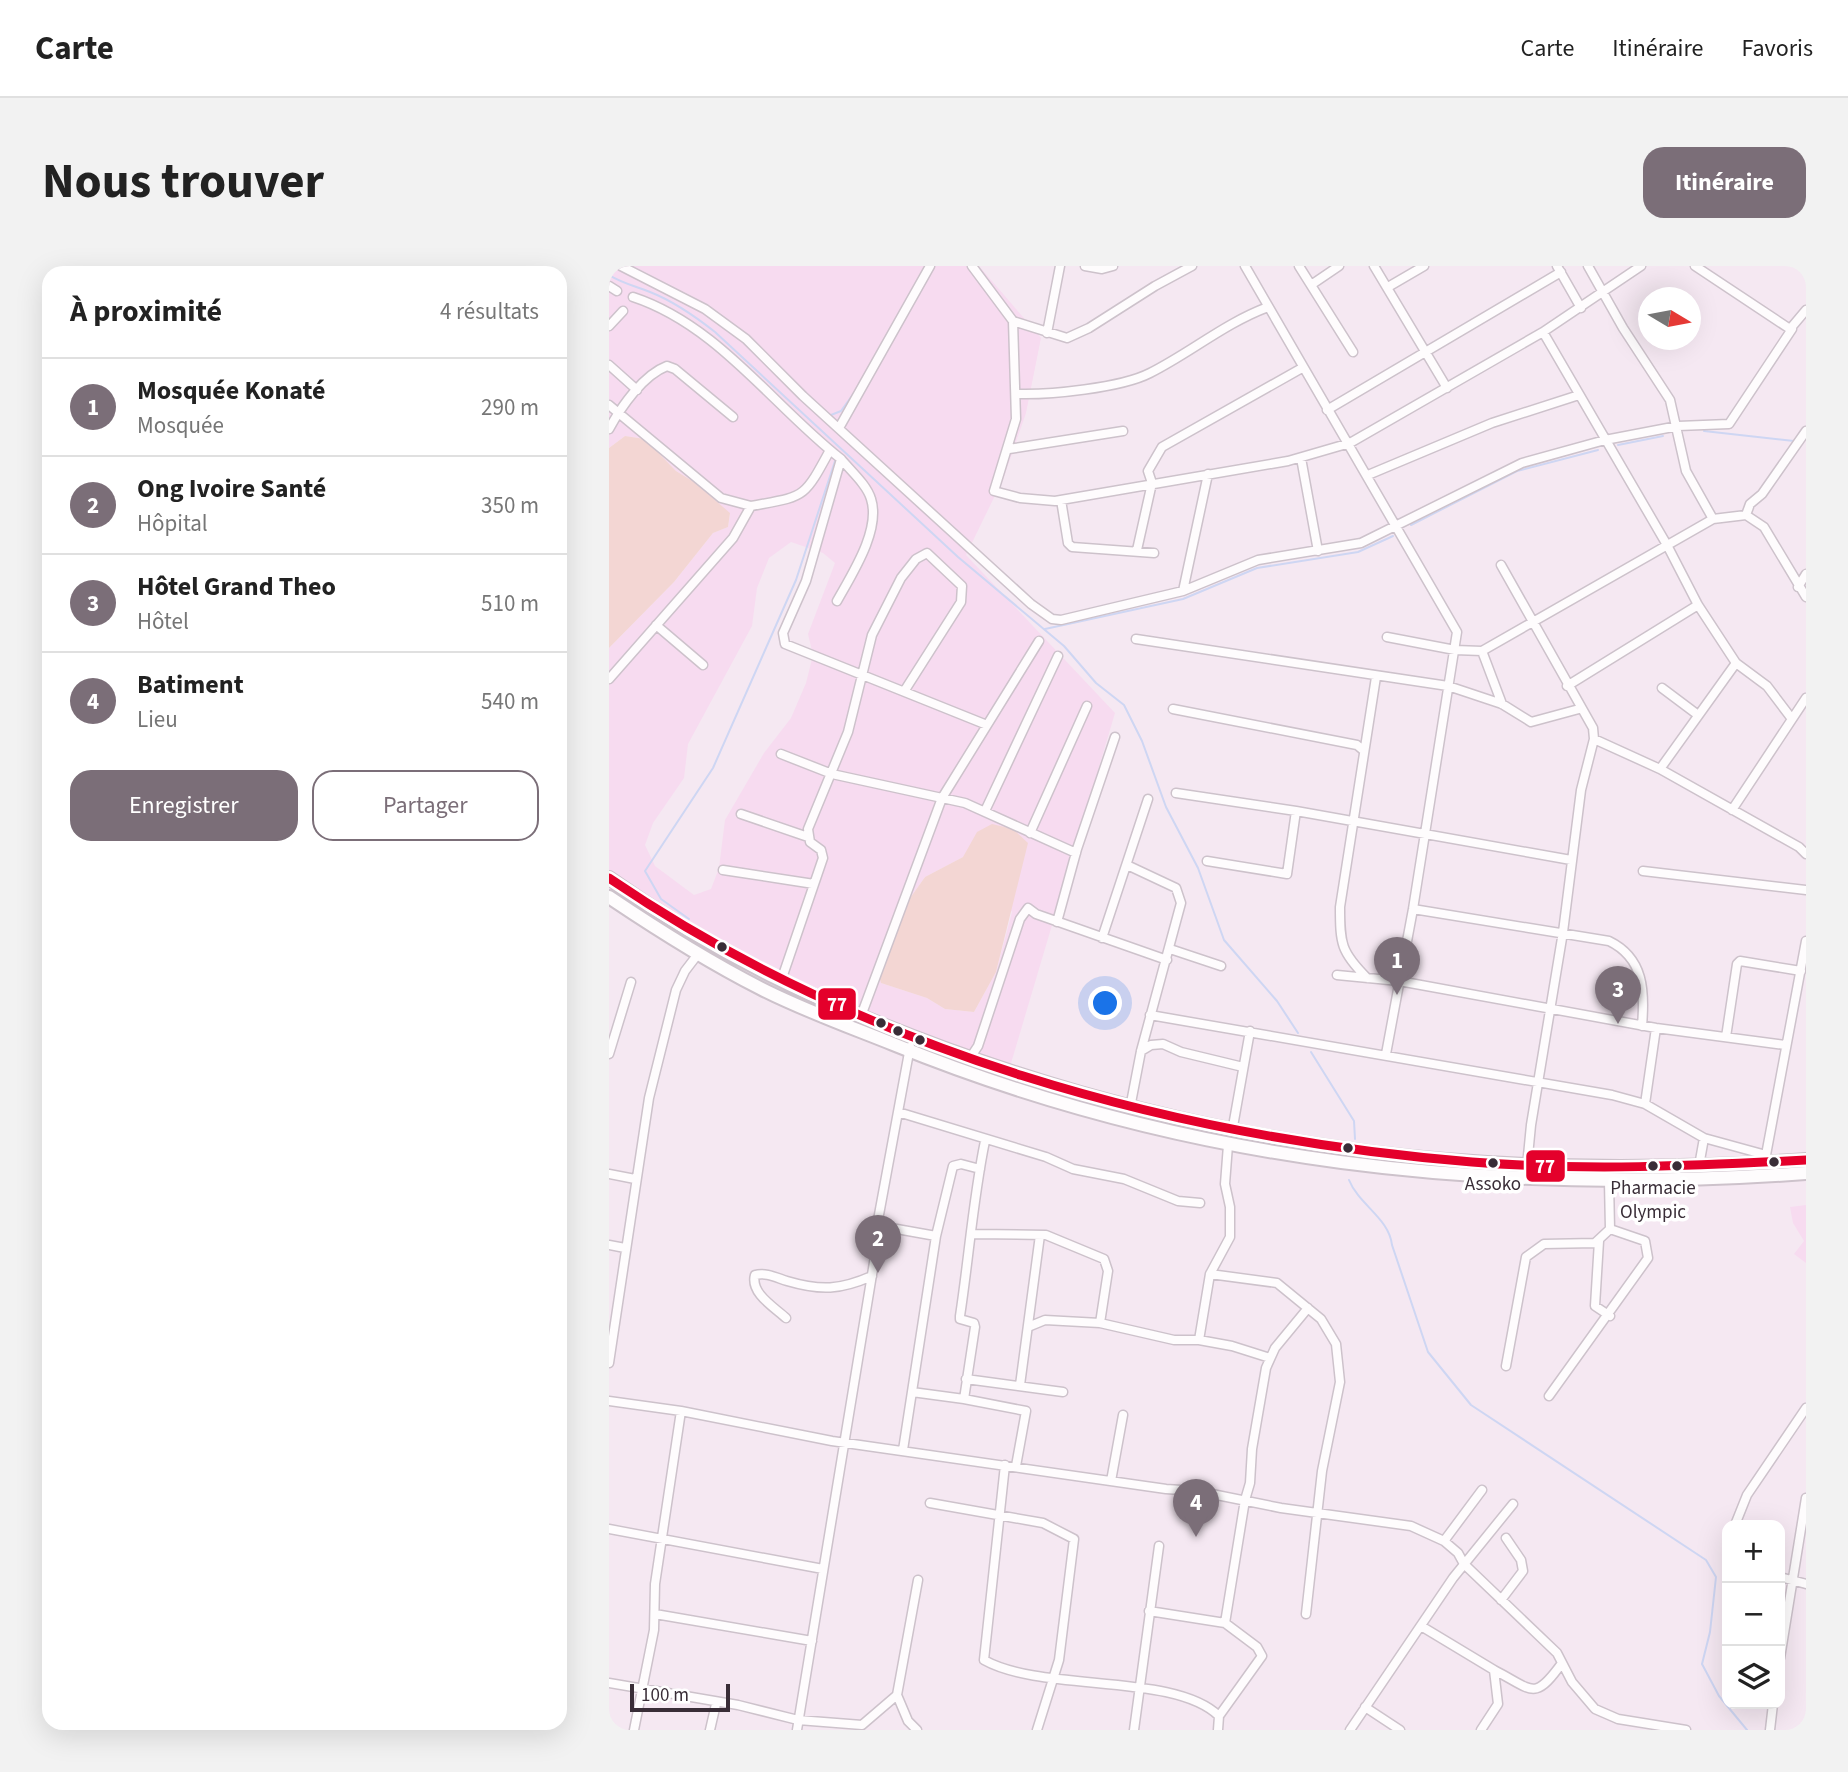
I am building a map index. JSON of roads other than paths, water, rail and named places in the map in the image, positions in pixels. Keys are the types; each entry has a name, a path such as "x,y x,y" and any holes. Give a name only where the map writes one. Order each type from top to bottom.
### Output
{"main road":[{"path":"609,878 707,944 781,981 861,1016 970,1058 1028,1079 1130,1108 1232,1132 1360,1153 1527,1166 1699,1166 1767,1159 1806,1160"},
{"path":"609,897 698,954 792,1003 961,1072 1131,1124 1296,1158 1436,1175 1609,1182 1806,1173"}],"street":[{"path":"621,266 705,309 746,339 1031,604 1052,619 1061,620 1183,591 1258,560 1361,543 1508,467 1605,440 1678,426 1729,424 1806,310"},
{"path":"839,428 930,266"},
{"path":"972,266 1013,321 1017,394 1021,406 995,492 1020,498 1061,500 1096,491 1132,489 1152,482 1301,458 1350,443 1543,332 1641,266"},
{"path":"1047,333 1060,266"},
{"path":"1085,266 1102,269 1113,266"},
{"path":"1013,321 1063,338 1075,336 1192,266"},
{"path":"1245,266 1303,368 1350,443 1457,632 1413,909 1386,1054"},
{"path":"1299,266 1353,352"},
{"path":"1311,285 1339,266"},
{"path":"1374,266 1447,388"},
{"path":"1388,287 1424,266"},
{"path":"1588,266 1623,328 1670,400 1686,471 1713,519"},
{"path":"1695,266 1792,329"},
{"path":"1328,410 1559,269 1581,308"},
{"path":"633,297 660,306 702,332 841,459 870,496 874,513 865,543 837,601"},
{"path":"1017,394 1042,394 1148,375 1226,326 1268,307"},
{"path":"609,326 623,312"},
{"path":"1543,332 1667,545 1698,605 1736,663 1767,686 1792,719"},
{"path":"609,365 637,390"},
{"path":"609,429 617,414 637,390 657,369 667,366 675,369 733,417"},
{"path":"1137,550 1152,482 1148,471 1162,447 1303,368"},
{"path":"1368,475 1471,431 1580,395"},
{"path":"609,405 721,498 751,506 799,497 812,483 830,450"},
{"path":"1009,449 1123,431"},
{"path":"1746,515 1750,504 1762,494 1806,431"},
{"path":"1301,458 1318,551"},
{"path":"841,459 806,581 783,633 785,644 987,725"},
{"path":"1183,591 1208,474"},
{"path":"1061,500 1068,544 1072,547 1154,553"},
{"path":"609,679 733,538 751,506"},
{"path":"1387,638 1455,650 1482,651 1713,519 1746,515 1764,527 1806,597"},
{"path":"809,837 812,819 848,732 872,635 901,578 916,559 927,553 962,586 963,593 961,602 905,690"},
{"path":"1501,565 1579,709 1593,728 1594,739 1581,790 1563,932 1549,1009 1527,1166"},
{"path":"1798,587 1806,574"},
{"path":"1567,687 1698,605"},
{"path":"656,625 703,666"},
{"path":"1136,639 1448,686 1502,704 1531,722 1579,709"},
{"path":"861,1016 942,798 1039,641"},
{"path":"1482,651 1502,704"},
{"path":"985,811 1058,656"},
{"path":"1660,769 1736,663"},
{"path":"1367,978 1350,961 1340,944 1340,907 1376,677"},
{"path":"1662,688 1698,715"},
{"path":"1732,810 1806,698"},
{"path":"1030,833 1087,706"},
{"path":"1173,709 1357,745 1363,750"},
{"path":"1057,922 1076,853 1115,737"},
{"path":"1594,739 1660,769 1799,847 1806,854"},
{"path":"781,754 832,774 942,798 985,811 1076,853"},
{"path":"1176,793 1424,832 1571,860"},
{"path":"1103,938 1148,799"},
{"path":"1207,861 1287,874 1296,811"},
{"path":"741,814 794,835 809,837 823,854 781,981"},
{"path":"1799,847 1806,837"},
{"path":"1127,865 1169,884 1180,895 1180,913 1150,1015 1130,1108"},
{"path":"723,870 814,884"},
{"path":"1643,871 1806,890"},
{"path":"970,1058 978,1046 1020,919 1028,908 1036,915 1167,960"},
{"path":"1413,909 1563,932 1609,941 1626,949 1642,977 1645,998 1642,1026"},
{"path":"1150,1015 1386,1054 1645,1104 1704,1138 1767,1159 1785,1045 1806,942"},
{"path":"1170,949 1221,966"},
{"path":"609,1363 611,1334 635,1179 642,1155 649,1098 672,1005 682,977 698,954"},
{"path":"1726,1037 1737,964 1740,961 1801,971"},
{"path":"1337,975 1399,981 1642,1026 1785,1045"},
{"path":"609,1054 631,982"},
{"path":"1645,1104 1656,1028"},
{"path":"1232,1132 1249,1031"},
{"path":"797,1730 880,1226 878,1220 890,1170 909,1051 914,1037"},
{"path":"1141,1051 1151,1045 1163,1044 1181,1052 1243,1068"},
{"path":"898,1112 985,1141 1046,1157 1073,1169 1124,1179 1178,1201 1200,1203"},
{"path":"1699,1166 1704,1138"},
{"path":"964,1399 975,1327 974,1322 960,1319 960,1316 973,1234 973,1204 985,1141"},
{"path":"1199,1340 1210,1274 1230,1237 1230,1207 1225,1184 1228,1145"},
{"path":"903,1450 936,1236 953,1167 961,1164 980,1169"},
{"path":"609,1174 635,1179"},
{"path":"1506,1366 1527,1256 1544,1244 1586,1245 1599,1241 1610,1229 1609,1182"},
{"path":"880,1226 936,1236"},
{"path":"1549,1396 1610,1316 1648,1258 1645,1241 1610,1229"},
{"path":"973,1234 1041,1235 1104,1259 1108,1272 1100,1323"},
{"path":"1020,1385 1041,1235"},
{"path":"1599,1241 1595,1306 1610,1316"},
{"path":"609,1245 625,1248"},
{"path":"786,1318 758,1292 753,1281 755,1275 762,1273 797,1284 829,1289 845,1287 872,1276"},
{"path":"1210,1274 1277,1283 1308,1308 1329,1331 1340,1362 1340,1382 1317,1514 1305,1614"},
{"path":"1225,1623 1250,1483 1262,1383 1270,1358 1308,1308"},
{"path":"1028,1327 1045,1320 1100,1323 1174,1340 1199,1340 1231,1346 1270,1358"},
{"path":"966,1379 1063,1392"},
{"path":"912,1392 1026,1411 1016,1466"},
{"path":"609,1401 681,1411 844,1442 1111,1481 1197,1490 1317,1514 1400,1523 1444,1541 1458,1553 1464,1563 1557,1653 1572,1682 1595,1709 1647,1727 1686,1730"},
{"path":"1737,1520 1747,1495 1806,1408"},
{"path":"634,1730 655,1614 655,1584 681,1411"},
{"path":"1111,1481 1123,1415"},
{"path":"1785,1437 1806,1421"},
{"path":"1005,1465 984,1660 1006,1668 1054,1678 1139,1689 1208,1704 1219,1716"},
{"path":"1444,1541 1482,1490"},
{"path":"1782,1646 1806,1498"},
{"path":"930,1503 1051,1526 1074,1539 1067,1608 1054,1678 1037,1730"},
{"path":"1350,1730 1464,1563 1513,1504"},
{"path":"609,1529 823,1569"},
{"path":"1501,1600 1523,1571 1521,1560 1506,1538"},
{"path":"1134,1730 1159,1546"},
{"path":"1785,1579 1806,1584"},
{"path":"609,1683 739,1706 799,1720 869,1727 897,1695 918,1580"},
{"path":"1150,1611 1225,1623 1257,1647 1262,1656 1219,1716 1218,1730"},
{"path":"655,1614 811,1641"},
{"path":"1421,1626 1494,1670 1539,1690 1562,1663"},
{"path":"1481,1730 1498,1704 1494,1670"},
{"path":"897,1695 908,1721 917,1730"},
{"path":"710,1730 716,1704"},
{"path":"1365,1707 1400,1730"},
{"path":"1770,1730 1772,1709"}],"waterway":[{"path":"609,275 667,300 715,332 958,557 1064,646 1096,683 1124,705 1142,741 1166,807 1198,868 1224,940 1277,1001 1298,1033"},
{"path":"831,415 841,411 854,393"},
{"path":"1704,431 1794,441"},
{"path":"1618,445 1663,436"},
{"path":"1411,525 1517,471 1598,450"},
{"path":"689,919 661,899 645,871 713,768 796,580 836,458"},
{"path":"1045,629 1183,599 1257,568 1358,552 1393,536"},
{"path":"1311,1052 1354,1121 1355,1139"},
{"path":"1349,1180 1390,1235 1428,1352 1471,1405 1706,1560 1716,1577 1710,1632 1702,1664 1719,1696 1747,1730"}],"place":[{"name":"Mosquée Konaté","path":"1397,995"},
{"name":"Hôtel Grand Theo","path":"1618,1024"},
{"name":"Assoko","path":"1493,1163"},
{"name":"Pharmacie Olympic","path":"1653,1166"},
{"name":"Ong Ivoire Santé","path":"878,1273"},
{"name":"Batiment","path":"1196,1537"}]}
